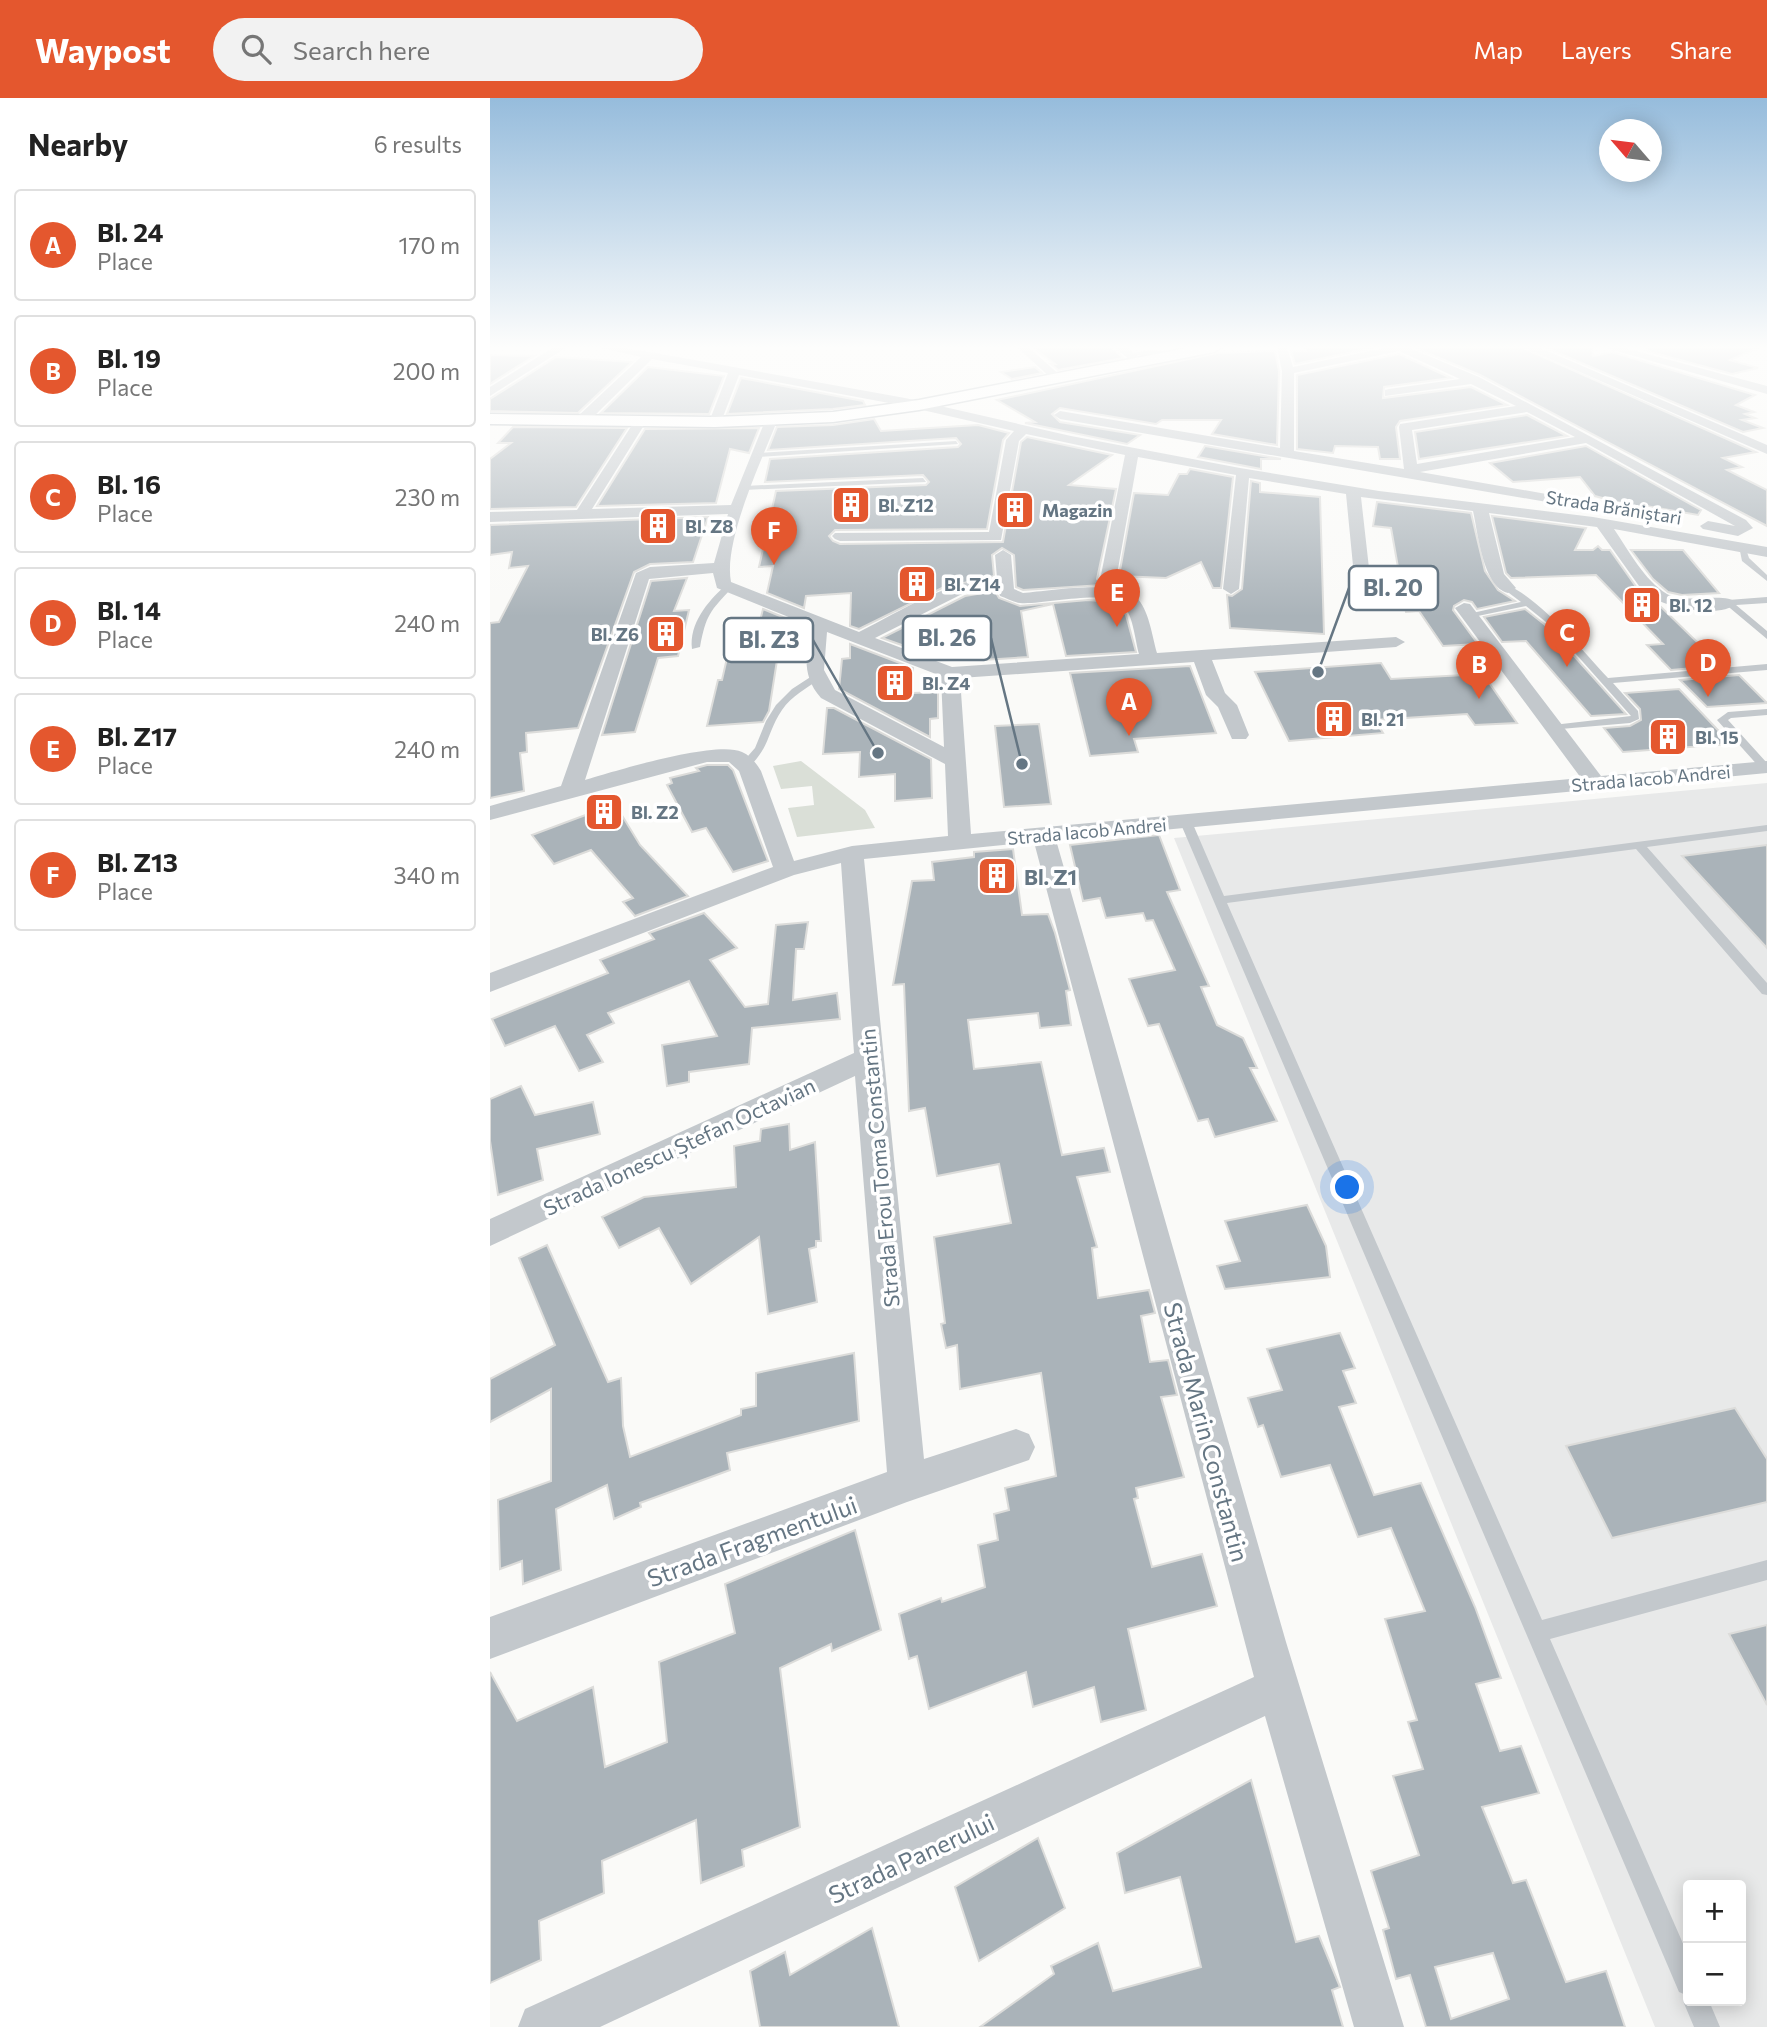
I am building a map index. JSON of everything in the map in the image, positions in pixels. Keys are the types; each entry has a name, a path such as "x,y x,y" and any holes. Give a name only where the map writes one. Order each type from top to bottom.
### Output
{"street":[{"path":"581,514 630,437"},
{"path":"764,437 737,509 719,568 720,579 728,588 950,673 1396,642"},
{"path":"840,536 996,537 1016,437"},
{"name":"Strada Brăniștari","path":"1059,437 1353,491 1603,524 1767,552"},
{"path":"1195,437 1412,472 1566,501"},
{"path":"1287,437 1287,452"},
{"path":"1406,437 1412,472"},
{"path":"1583,437 1741,523 1745,528 1738,531 1592,506"},
{"path":"1737,437 1767,450"},
{"path":"1412,472 1587,439"},
{"path":"1108,580 1133,451"},
{"path":"1231,589 1243,471"},
{"path":"1353,491 1363,586"},
{"path":"1480,507 1496,575 1508,588"},
{"path":"490,517 737,509"},
{"path":"1603,524 1639,575 1662,598 1693,605 1728,603"},
{"path":"1003,555 1006,592 1021,598 1105,594 1126,598 1133,607 1149,659"},
{"path":"571,789 642,576 650,572 719,568"},
{"path":"862,638 958,589 977,584 1004,583"},
{"path":"1467,612 1595,784"},
{"path":"820,623 815,678 828,694 957,762"},
{"path":"1201,655 1216,695 1227,705 1239,735"},
{"path":"950,673 960,842"},
{"path":"490,813 571,789 707,756 734,756 746,764 786,870 490,983"},
{"name":"Strada Iacob Andrei","path":"786,870 852,853 1766,767"},
{"name":"Strada Marin Constantin","path":"1043,835 1278,1688 1379,2027"},
{"name":"Strada Erou Toma Constantin","path":"852,853 907,1483"},
{"name":"Strada Ionescu Ștefan Octavian","path":"490,1233 868,1058"},
{"name":"Strada Fragmentului","path":"490,1638 907,1483 1016,1447"},
{"name":"Strada Panerului","path":"543,2027 1278,1688"}],"lane":[{"path":"757,455 956,443"},
{"path":"744,488 923,480"},
{"path":"1742,548 1745,559 1767,579"},
{"path":"695,647 701,615 708,605 728,588"},
{"path":"1508,588 1554,624 1636,717 1630,720 1553,728"},
{"path":"1728,603 1767,600"},
{"path":"1467,612 1529,603"},
{"path":"1728,603 1767,636"},
{"path":"1606,681 1767,667"},
{"path":"746,764 767,741 771,722 785,701 815,678"},
{"path":"1766,767 1722,720 1728,715 1767,712"},
{"path":"1186,822 1683,1971"},
{"path":"1220,900 1767,828"},
{"path":"1639,845 1767,991"},
{"path":"1536,1632 1767,1570"},
{"path":"1698,2006 1707,2027"}],"shaded area":[{"path":"801,761 865,810 875,828 797,837 788,808 814,805 812,786 781,789 773,766"},
{"path":"1767,783 1767,2027 1655,2027 1174,838"}],"building":[{"path":"504,437 621,437 576,507 490,509 490,459 511,443 498,443"},
{"path":"640,437 755,437 749,453 730,449 716,503 597,506"},
{"path":"773,437 1006,437 987,529 835,530 829,536 840,544 1003,542 1021,442 1027,437 1112,455 1069,485 1116,489 1097,579 1103,585 1023,590 1016,587 1014,555 1002,548 992,555 994,576 942,588 859,629 850,626 851,593 806,596 804,608 767,593 773,566 759,567 776,491 926,485 929,482 923,475 765,482 770,459 958,447 961,444 956,438 768,450"},
{"path":"1093,437 1137,437 1127,444"},
{"path":"1230,437 1277,437 1277,445"},
{"path":"1297,437 1397,437 1400,459 1380,459 1378,447 1335,446 1333,453 1297,449"},
{"path":"1416,437 1560,437 1419,459"},
{"path":"1598,437 1722,437 1756,452 1723,458 1742,467 1727,470 1767,490 1767,526"},
{"path":"1205,446 1281,459 1261,459 1261,469 1198,457"},
{"path":"1586,446 1701,510 1698,515 1646,506 1651,511 1595,496 1580,477 1513,482 1490,463"},
{"path":"1190,469 1233,477 1221,588 1213,588 1201,562 1166,578 1119,576 1134,493 1168,495 1179,474 1187,474"},
{"path":"1251,481 1260,483 1260,492 1320,497 1324,634 1230,628 1227,595 1232,596 1242,589"},
{"path":"1377,502 1471,513 1485,571 1498,590 1515,601 1477,609 1472,602 1464,600 1454,606 1453,610 1478,644 1443,646 1419,611 1406,612 1391,528 1373,526"},
{"path":"1492,516 1586,528 1575,550 1593,550 1598,546 1602,550 1610,550 1642,595 1657,603 1697,642 1704,641 1729,665 1671,670 1647,645 1663,644 1596,575 1511,578 1506,573"},
{"path":"708,517 693,562 650,564 634,572 578,728 526,733 527,752 520,753 524,791 490,798 490,623 499,622 528,566 509,568 512,552 490,555 490,525"},
{"path":"1631,550 1683,550 1719,593 1682,595 1668,592 1653,579"},
{"path":"687,578 674,611 689,610 678,656 658,658 635,732 602,735 651,581"},
{"path":"995,591 999,598 1020,606 1088,600 1113,602 1120,606 1126,615 1136,652 1066,656 1053,604 1021,611 1028,657 983,660 980,635 913,640 913,649 882,638 965,596"},
{"path":"763,609 802,625 799,652 778,654 769,711 763,722 707,726 718,680 722,680 735,623 760,621"},
{"path":"1525,609 1549,628 1626,714 1591,716 1526,641 1502,642 1484,617"},
{"path":"850,644 913,668 913,693 938,692 938,718 930,719 930,737 839,689 842,659 850,658"},
{"path":"1381,663 1391,679 1483,674 1517,723 1475,725 1467,714 1375,720 1383,733 1289,741 1255,672"},
{"path":"1190,666 1216,733 1134,739 1138,752 1090,756 1070,673"},
{"path":"1739,675 1767,703 1707,707 1680,680"},
{"path":"1679,689 1731,744 1623,752 1604,728 1630,726 1641,720 1640,709 1625,693"},
{"path":"827,708 834,708 931,759 932,798 895,801 895,774 859,777 860,752 823,754"},
{"path":"1039,724 1051,804 1004,807 995,726"},
{"path":"728,765 733,770 768,861 733,872 706,828 692,832 667,785 672,783 670,778 699,771 696,768"},
{"path":"615,804 640,845 688,896 635,916 623,902 633,898 591,850 554,864 532,835"},
{"path":"1159,835 1180,890 1167,892 1209,986 1201,987 1217,1025 1243,1038 1257,1068 1250,1068 1277,1121 1215,1137 1208,1119 1198,1121 1159,1024 1148,1026 1129,979 1175,970 1153,920 1146,921 1143,913 1106,918 1100,898 1083,901 1070,845"},
{"path":"1767,845 1767,948 1682,856"},
{"path":"1013,849 1022,915 1048,914 1055,933 1070,990 1066,991 1071,1025 1040,1028 1038,1013 968,1020 974,1069 1041,1062 1062,1155 1104,1148 1110,1172 1077,1177 1097,1247 1092,1248 1098,1298 1149,1290 1155,1313 1141,1316 1150,1362 1168,1360 1177,1395 1161,1397 1184,1477 1136,1488 1138,1498 1134,1499 1152,1567 1202,1554 1217,1606 1128,1629 1146,1710 1101,1722 1094,1687 1033,1707 1026,1672 929,1709 917,1656 909,1659 899,1614 941,1598 942,1602 985,1587 978,1545 998,1540 994,1514 1009,1510 1005,1488 1056,1476 1041,1373 960,1389 957,1345 946,1348 941,1324 945,1323 934,1237 1011,1223 999,1164 937,1176 925,1108 909,1111 904,984 893,985 912,881 934,880 932,862 974,857 974,852"},
{"path":"704,913 737,948 710,960 745,1007 768,1004 776,925 808,922 804,949 796,949 793,1000 837,993 840,1019 752,1028 749,1064 689,1072 689,1082 667,1086 662,1045 717,1036 689,981 608,1013 614,1023 587,1035 603,1062 579,1071 555,1026 505,1046 492,1019 608,973 600,960 654,939 649,933"},
{"path":"521,1086 535,1115 593,1102 600,1134 537,1149 543,1180 498,1195 490,1141 490,1099"},
{"path":"789,1124 790,1150 815,1142 821,1241 816,1241 816,1247 809,1249 817,1302 768,1314 759,1237 691,1284 659,1228 619,1248 602,1217 644,1197 736,1187 734,1146 760,1141 761,1129"},
{"path":"1307,1205 1326,1246 1330,1277 1225,1289 1217,1266 1240,1261 1225,1221"},
{"path":"547,1245 608,1382 621,1378 623,1426 630,1457 741,1415 741,1409 756,1406 756,1373 854,1353 859,1421 727,1453 730,1470 640,1503 641,1507 614,1519 607,1485 556,1509 561,1570 523,1584 522,1561 500,1569 498,1500 551,1481 551,1389 490,1422 490,1379 555,1345 519,1258"},
{"path":"1340,1333 1355,1368 1343,1371 1356,1403 1339,1407 1374,1495 1421,1483 1475,1607 1501,1678 1476,1684 1500,1751 1521,1746 1539,1793 1482,1807 1513,1883 1526,1880 1566,1982 1606,1971 1625,2027 1426,2027 1410,1975 1396,1979 1383,1930 1389,1928 1371,1871 1419,1855 1393,1776 1423,1769 1408,1722 1417,1720 1385,1619 1425,1611 1391,1528 1358,1537 1330,1465 1281,1477 1263,1425 1258,1427 1248,1398 1282,1390 1267,1349","holes":["1493,1953 1509,1999 1451,2019 1435,1967"]},
{"path":"1735,1408 1767,1459 1767,1502 1612,1538 1566,1446"},
{"path":"855,1530 881,1630 832,1651 831,1644 780,1668 800,1827 742,1850 744,1866 701,1883 696,1820 602,1861 604,1893 539,1921 541,1960 490,1983 490,1672 517,1721 593,1687 605,1767 667,1742 659,1662 735,1633 725,1584"},
{"path":"1767,1625 1767,1705 1729,1634"},
{"path":"1251,1780 1296,1942 1319,1936 1340,1987 1332,1990 1343,2027 980,2027 1054,1974 1051,1966 1098,1943 1113,1991 1201,1967 1180,1877 1125,1893 1117,1853"},
{"path":"1038,1838 1065,1908 979,1961 955,1887"},
{"path":"872,1928 899,2027 760,2027 750,1971 785,1952 790,1975"}],"place":[{"name":"Bl. Z12","path":"851,505"},
{"name":"Magazin","path":"1015,510"},
{"name":"Bl. Z8","path":"658,526"},
{"name":"Bl. Z13","path":"774,565"},
{"name":"Bl. Z14","path":"917,584"},
{"name":"Bl. 12","path":"1642,605"},
{"name":"Bl. Z17","path":"1117,627"},
{"name":"Bl. Z6","path":"666,634"},
{"name":"Bl. 16","path":"1567,667"},
{"name":"Bl. 20","path":"1318,672"},
{"name":"Bl. Z4","path":"895,683"},
{"name":"Bl. 14","path":"1708,697"},
{"name":"Bl. 19","path":"1479,699"},
{"name":"Bl. 21","path":"1334,719"},
{"name":"Bl. 24","path":"1129,736"},
{"name":"Bl. 15","path":"1668,737"},
{"name":"Bl. Z3","path":"878,753"},
{"name":"Bl. 26","path":"1022,764"},
{"name":"Bl. Z2","path":"604,812"},
{"name":"Bl. Z1","path":"997,876"}]}
